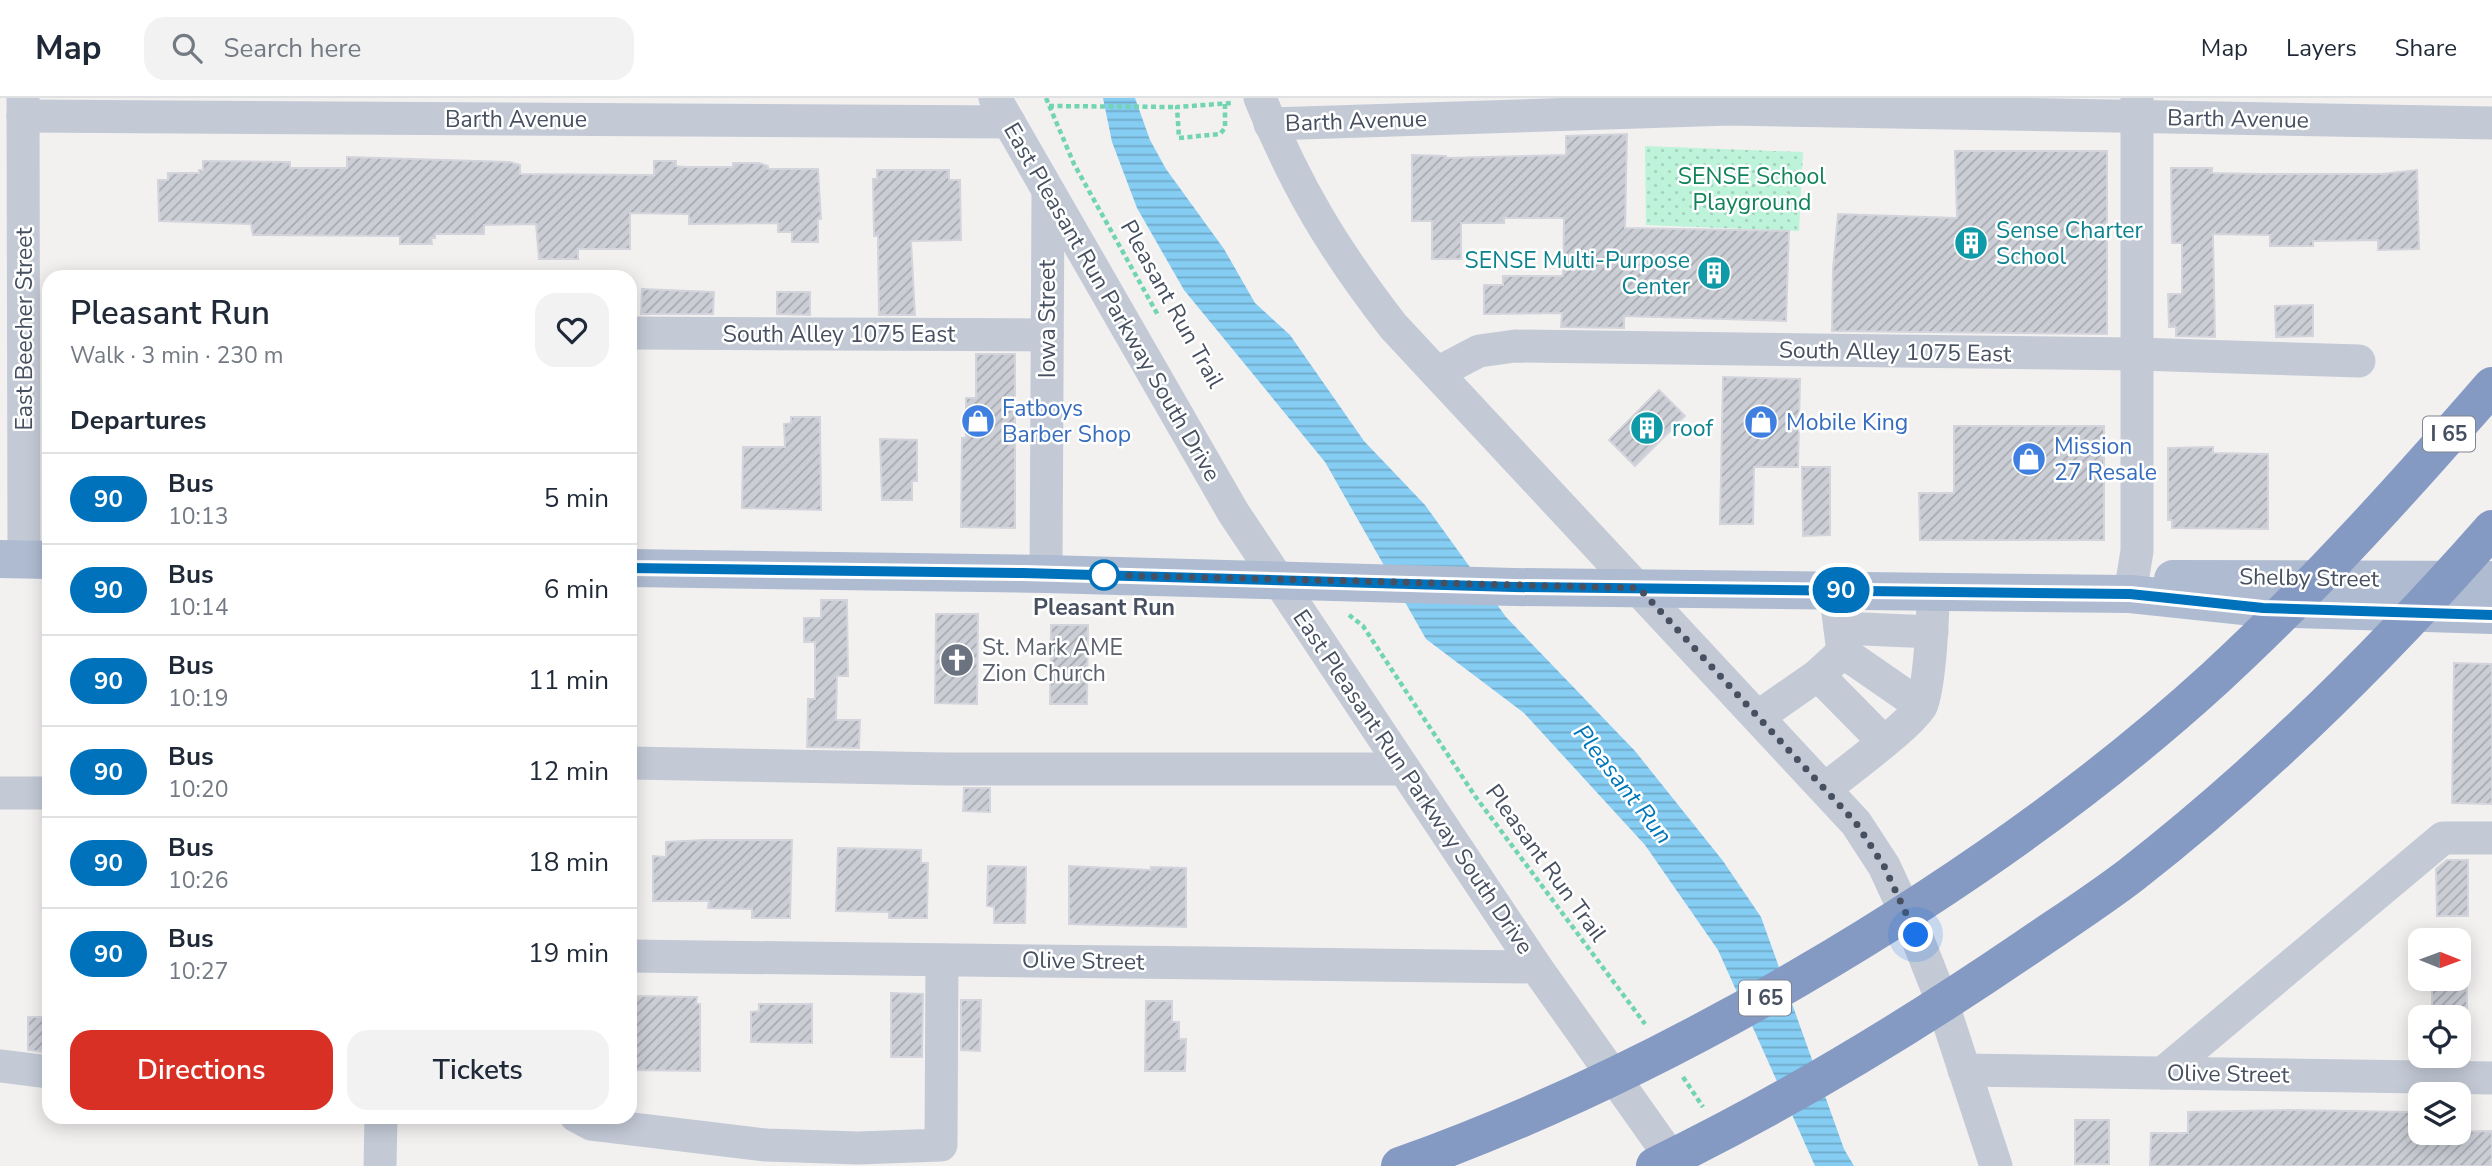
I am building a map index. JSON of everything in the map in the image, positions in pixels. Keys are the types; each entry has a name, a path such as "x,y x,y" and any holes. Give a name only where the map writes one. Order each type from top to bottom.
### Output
{"highway":[{"name":"I 65","path":"1400,1166 1528,1117 1630,1070 1716,1026 1866,939 1989,859 2091,784 2180,708 2287,608 2492,386"},
{"path":"1655,1166 1749,1119 1858,1058 1965,991 2132,874 2267,760 2431,597 2492,529"}],"main road":[{"name":"Shelby Street","path":"637,568 1046,574 1514,587 2130,594 2263,608 2492,615"},
{"name":"Shelby Street","path":"2130,594 2138,586 2157,579 2218,577 2492,580"}],"street":[{"name":"Barth Avenue","path":"23,107 1002,110"},
{"name":"East Beecher Street","path":"23,107 36,329 24,560"},
{"name":"Barth Avenue","path":"1255,108 2326,109 2492,123"},
{"path":"1255,108 1344,263 1393,326 1856,823 1891,879 1928,965 1996,1166"},
{"path":"2130,594 2137,564 2137,108"},
{"name":"East Pleasant Run Parkway South Drive","path":"1002,110 1233,512 1536,967 1677,1166"},
{"name":"Iowa Street","path":"1046,574 1048,191"},
{"name":"South Alley 1075 East","path":"637,333 1047,335"},
{"name":"South Alley 1075 East","path":"1437,373 1479,351 1515,346 2137,354 2359,361"},
{"path":"1835,590 1842,640 1921,706"},
{"path":"1825,789 1884,742 1921,706 1932,632 1933,592"},
{"path":"1842,640 1932,632"},
{"path":"1759,716 1818,675 1842,640"},
{"path":"1818,675 1884,742"},
{"path":"637,763 946,769 1404,769"},
{"path":"0,793 42,793"},
{"path":"2163,1073 2443,838 2492,838"},
{"name":"Olive Street","path":"637,956 1536,967"},
{"path":"591,1124 766,1145 858,1148 941,1145 942,960"},
{"path":"0,1066 42,1072"},
{"name":"Olive Street","path":"1964,1070 2492,1078"},
{"path":"380,1166 381,1124"}],"path":[{"name":"Pleasant Run Trail","path":"1046,98 1074,164 1160,318"},
{"path":"1225,104 1225,128 1220,134 1179,138 1177,107 1225,104 1255,108"},
{"path":"1049,106 1174,107"},
{"name":"Pleasant Run Trail","path":"1336,582 1347,612 1363,626 1475,796 1647,1028"},
{"path":"1680,1072 1709,1118"}],"green space":[{"name":"SENSE School Playground","path":"1645,146 1803,152 1799,231 1646,225"}],"water":[{"name":"Pleasant Run","path":"1103,98 1135,98 1150,140 1166,169 1224,249 1255,303 1290,335 1364,441 1425,505 1506,617 1635,751 1723,861 1761,917 1844,1149 1854,1166 1815,1166 1718,950 1645,845 1524,713 1426,639 1325,462 1184,290 1137,208 1112,142"}],"building":[{"path":"1627,134 1625,228 1789,231 1786,321 1624,316 1624,328 1561,327 1562,313 1484,314 1484,285 1503,285 1503,276 1563,276 1564,218 1504,218 1504,223 1461,223 1461,259 1432,259 1432,221 1412,221 1412,155 1446,158 1566,155 1566,136"},
{"name":"Sense Charter School","path":"1955,151 2107,151 2107,334 1832,331 1833,268 1838,214 1957,218"},
{"path":"347,157 510,162 520,165 520,174 654,175 654,161 676,161 676,166 685,167 733,167 733,163 759,163 768,166 768,169 818,169 821,219 818,219 818,242 792,242 792,232 778,232 778,223 689,224 689,214 630,213 630,249 578,249 578,259 539,259 536,224 484,225 484,234 435,234 435,238 431,238 432,244 400,244 400,236 253,235 251,224 159,221 158,180 168,180 168,173 199,173 199,170 203,170 203,161 290,162 290,168 347,168"},
{"path":"2171,168 2212,168 2212,173 2261,174 2382,174 2417,170 2419,249 2378,250 2378,240 2313,241 2313,246 2270,246 2270,235 2213,234 2215,337 2176,336 2176,327 2169,327 2168,294 2182,294 2182,243 2172,243"},
{"path":"877,170 949,170 949,180 960,180 961,240 911,241 915,315 879,315 878,236 874,236 873,179 877,179"},
{"path":"642,289 714,292 713,314 641,314"},
{"path":"777,292 810,292 810,315 777,314"},
{"path":"2313,305 2313,336 2276,337 2275,306"},
{"name":"Fatboys Barber Shop","path":"976,354 1015,354 1015,528 961,527 962,438 966,438 966,398 976,398"},
{"name":"Mobile King","path":"1723,377 1800,379 1798,467 1754,467 1753,524 1720,524"},
{"name":"roof","path":"1659,390 1685,416 1635,466 1609,440"},
{"path":"791,417 820,417 821,510 742,508 743,447 785,447 784,424 791,423"},
{"name":"Mission 27 Resale","path":"1954,426 2104,426 2104,540 1920,540 1919,493 1954,493"},
{"path":"880,439 917,440 917,481 912,481 912,500 882,500"},
{"path":"2213,447 2213,453 2268,454 2268,529 2172,528 2172,520 2168,520 2168,448"},
{"path":"1802,467 1830,467 1830,535 1803,536"},
{"path":"821,600 847,600 848,676 837,676 836,720 860,720 859,748 807,747 808,699 815,699 815,642 804,642 804,618 821,618"},
{"name":"St. Mark AME Zion Church","path":"936,614 978,614 977,704 935,703"},
{"path":"1051,625 1088,625 1087,704 1050,704"},
{"path":"2454,663 2492,664 2492,804 2452,803"},
{"path":"964,788 990,788 990,812 963,811"},
{"path":"792,840 790,918 752,918 752,909 708,908 709,901 653,901 653,856 666,857 666,842"},
{"path":"838,848 921,850 921,863 928,863 927,918 889,918 889,912 836,911"},
{"path":"2447,860 2468,860 2468,916 2437,916 2436,869"},
{"path":"988,866 1026,867 1025,923 994,923 994,907 987,906"},
{"path":"1069,866 1151,870 1151,867 1186,868 1186,927 1069,924"},
{"path":"2432,991 2467,991 2467,1005 2432,1005"},
{"path":"891,993 923,994 922,1057 891,1057"},
{"path":"637,996 697,997 696,1004 700,1004 700,1071 637,1070"},
{"path":"961,1000 981,1000 980,1051 961,1050"},
{"path":"1146,1001 1172,1001 1172,1022 1179,1022 1179,1039 1186,1039 1185,1071 1145,1071"},
{"path":"759,1004 812,1004 812,1043 751,1042 751,1012 759,1011"},
{"path":"28,1017 42,1017 42,1052 28,1050"},
{"path":"2188,1112 2408,1112 2408,1145 2471,1145 2471,1131 2492,1131 2492,1166 2150,1166 2151,1133 2188,1133"},
{"path":"2075,1120 2109,1120 2109,1164 2075,1164"}],"bus line":[{"name":"90","path":"637,568 1023,573 1514,587 2130,594 2263,608 2492,615"}],"place":[{"name":"Sense Charter School","path":"1971,243"},
{"name":"SENSE Multi-Purpose Center","path":"1714,273"},
{"name":"Fatboys Barber Shop","path":"978,421"},
{"name":"Mobile King","path":"1761,422"},
{"name":"roof","path":"1647,428"},
{"name":"Mission 27 Resale","path":"2029,459"},
{"name":"Pleasant Run","path":"1104,575"},
{"name":"St. Mark AME Zion Church","path":"957,660"}],"route":[{"path":"1104,575 1639,588 1856,823 1884,866 1916,935"}]}
